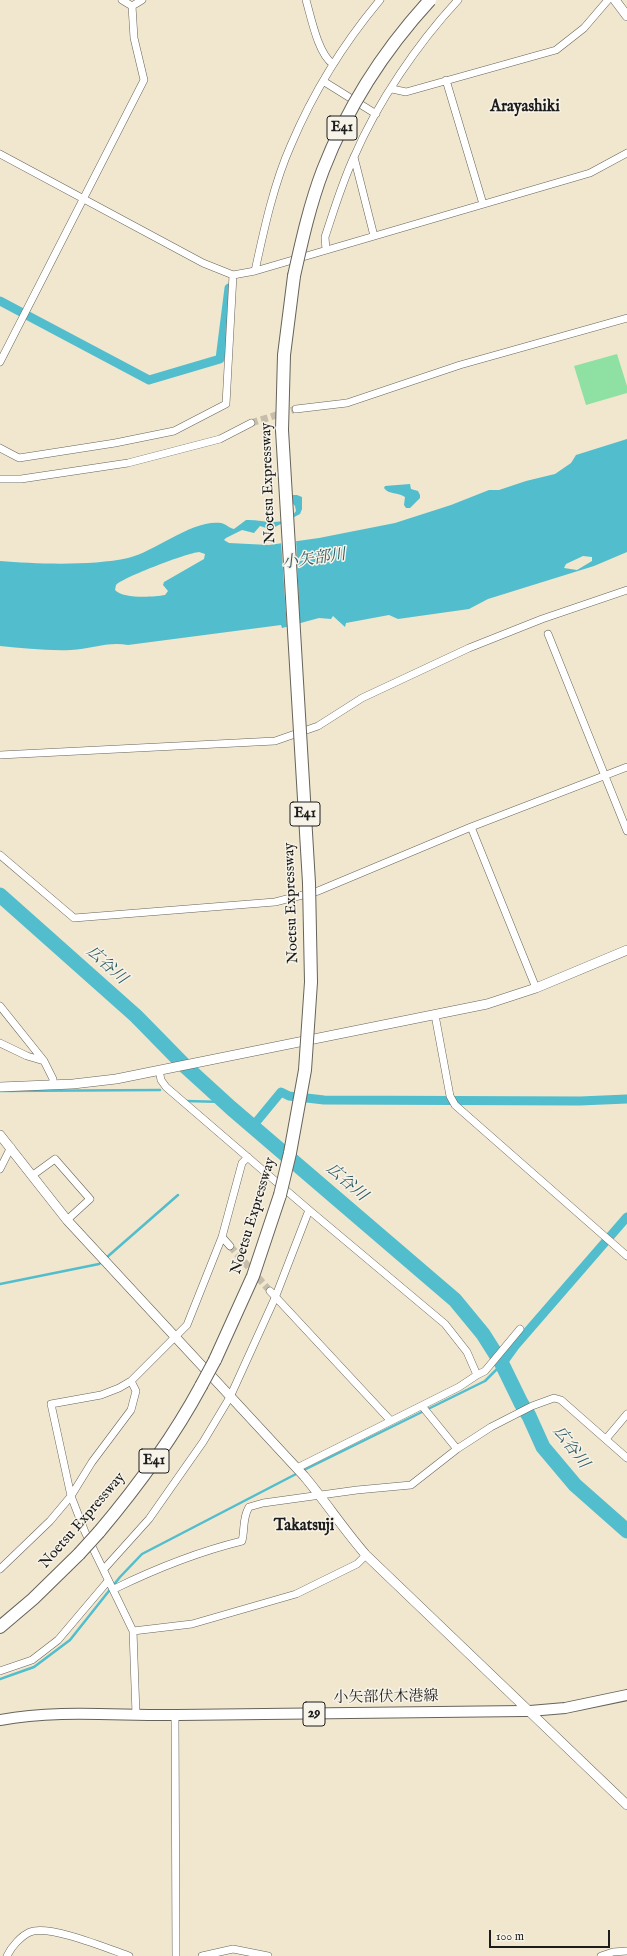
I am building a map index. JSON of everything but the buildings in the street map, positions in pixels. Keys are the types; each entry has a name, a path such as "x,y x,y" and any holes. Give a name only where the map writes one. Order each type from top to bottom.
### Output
{"highway":[{"name":"Noetsu Expressway","path":"0,1628 33,1599 99,1532 147,1471 173,1434 215,1360 253,1276 280,1195 292,1146 304,1077 310,1025 311,982 309,883 282,430 284,355 294,276 312,203 338,137 374,73 393,45 430,0"}],"main road":[{"name":"小矢部伏木港線","path":"0,1720 19,1716 53,1714 176,1715 530,1711 565,1708 627,1695"}],"street":[{"path":"122,0 132,6"},
{"path":"132,6 142,0"},
{"path":"306,0 327,60 333,64"},
{"path":"255,271 271,204 290,145 333,64 380,0"},
{"path":"326,250 325,237 354,157 376,114 414,54 442,17 458,0"},
{"path":"392,89 406,92 556,50 584,28 608,0"},
{"path":"615,0 627,16"},
{"path":"0,362 144,80 134,38 132,6"},
{"path":"446,80 483,204"},
{"path":"323,81 376,114"},
{"path":"0,154 203,263 233,275 255,271 590,173 627,153"},
{"path":"354,157 374,236"},
{"path":"0,448 19,458 115,443 174,431 226,404 233,275"},
{"path":"296,409 347,403 460,365 627,318"},
{"path":"0,479 21,479 128,463 220,439 251,423"},
{"path":"0,755 275,742 318,726 362,698 469,648 542,619 627,590"},
{"path":"548,634 627,831"},
{"path":"0,855 74,918 275,902 318,891 471,827 627,767"},
{"path":"471,827 536,988"},
{"path":"0,1087 116,1079 487,1004 536,988 627,950"},
{"path":"0,1006 44,1061 53,1079 53,1084"},
{"path":"436,1015 450,1096 455,1105 627,1256"},
{"path":"0,1043 27,1056 44,1061"},
{"path":"163,1069 161,1080 166,1087 445,1324 467,1352 477,1375"},
{"path":"0,1135 11,1147 67,1220 304,1476 321,1496 345,1531 366,1556 627,1805"},
{"path":"0,1168 11,1147"},
{"path":"136,1714 134,1631 85,1532 71,1496 51,1404 102,1395 132,1381 187,1326 222,1238 242,1163 248,1157"},
{"path":"33,1175 55,1159 90,1199 67,1220"},
{"path":"104,1569 149,1519 203,1442 230,1397 276,1298 309,1210"},
{"path":"222,1238 230,1246"},
{"path":"270,1291 391,1421"},
{"path":"297,1468 422,1406 485,1371 520,1329"},
{"path":"0,1569 50,1520 71,1496 92,1462 131,1410 136,1391 132,1381"},
{"path":"0,1671 32,1660 58,1640 111,1585 170,1563 242,1541 244,1532 243,1517 249,1507 263,1503 410,1486 457,1449 491,1426 532,1406 554,1398 561,1400 627,1458"},
{"path":"422,1406 457,1449"},
{"path":"606,1439 627,1414"},
{"path":"134,1631 192,1624 296,1594 357,1564 366,1556"},
{"path":"176,1715 176,1956"},
{"path":"7,1956 18,1941 30,1932 43,1930 59,1932 129,1956"},
{"path":"202,1956 233,1949 268,1956"},
{"path":"602,1956 613,1952 627,1951"}],"green space":[{"path":"617,354 627,386 627,393 586,405 574,366"}],"water":[{"name":"小矢部川","path":"627,439 627,552 594,566 488,599 469,609 398,619 389,615 346,623 345,627 333,616 331,619 319,618 282,628 281,625 128,645 114,644 71,650 44,650 0,646 0,561 30,563 81,563 114,561 128,558 150,549 187,530 210,523 221,523 234,529 246,520 273,522 286,520 296,511 295,506 286,495 297,495 302,497 302,509 300,514 273,528 269,529 260,526 254,533 242,530 224,540 229,543 269,545 319,538 395,523 451,505 489,490 499,490 526,481 555,474 571,463 576,455","holes":["199,552 205,554 204,559 164,582 163,585 168,591 165,595 146,597 131,596 124,595 115,590 116,585 121,581 143,571 192,553","583,556 592,557 592,561 577,570 564,568 566,564"]},
{"path":"410,484 411,489 418,491 420,498 410,508 406,508 404,505 405,497 388,492 384,488 385,486"}],"pier":[{"path":"296,539 300,625 287,629 281,541"}],"waterway":[{"path":"0,301 149,380 220,359 229,288"},
{"name":"広谷川","path":"0,895 136,1016 186,1067 231,1108 455,1300 483,1334 502,1364 543,1447 575,1485 627,1531"},
{"path":"0,1091 160,1090"},
{"path":"253,1126 281,1092 289,1096 324,1100 580,1101 627,1099"},
{"path":"185,1101 225,1102"},
{"path":"106,1258 178,1195"},
{"path":"502,1364 515,1346 627,1217"},
{"path":"0,1284 99,1264 102,1262"},
{"path":"302,1471 485,1381 502,1364"},
{"path":"0,1679 34,1667 70,1640 120,1577 142,1554 298,1473"}],"tunnel":[{"path":"251,423 296,409"},
{"path":"230,1246 270,1291"}],"district":[{"name":"Arayashiki","path":"525,108"},
{"name":"Takatsuji","path":"304,1527"}]}
